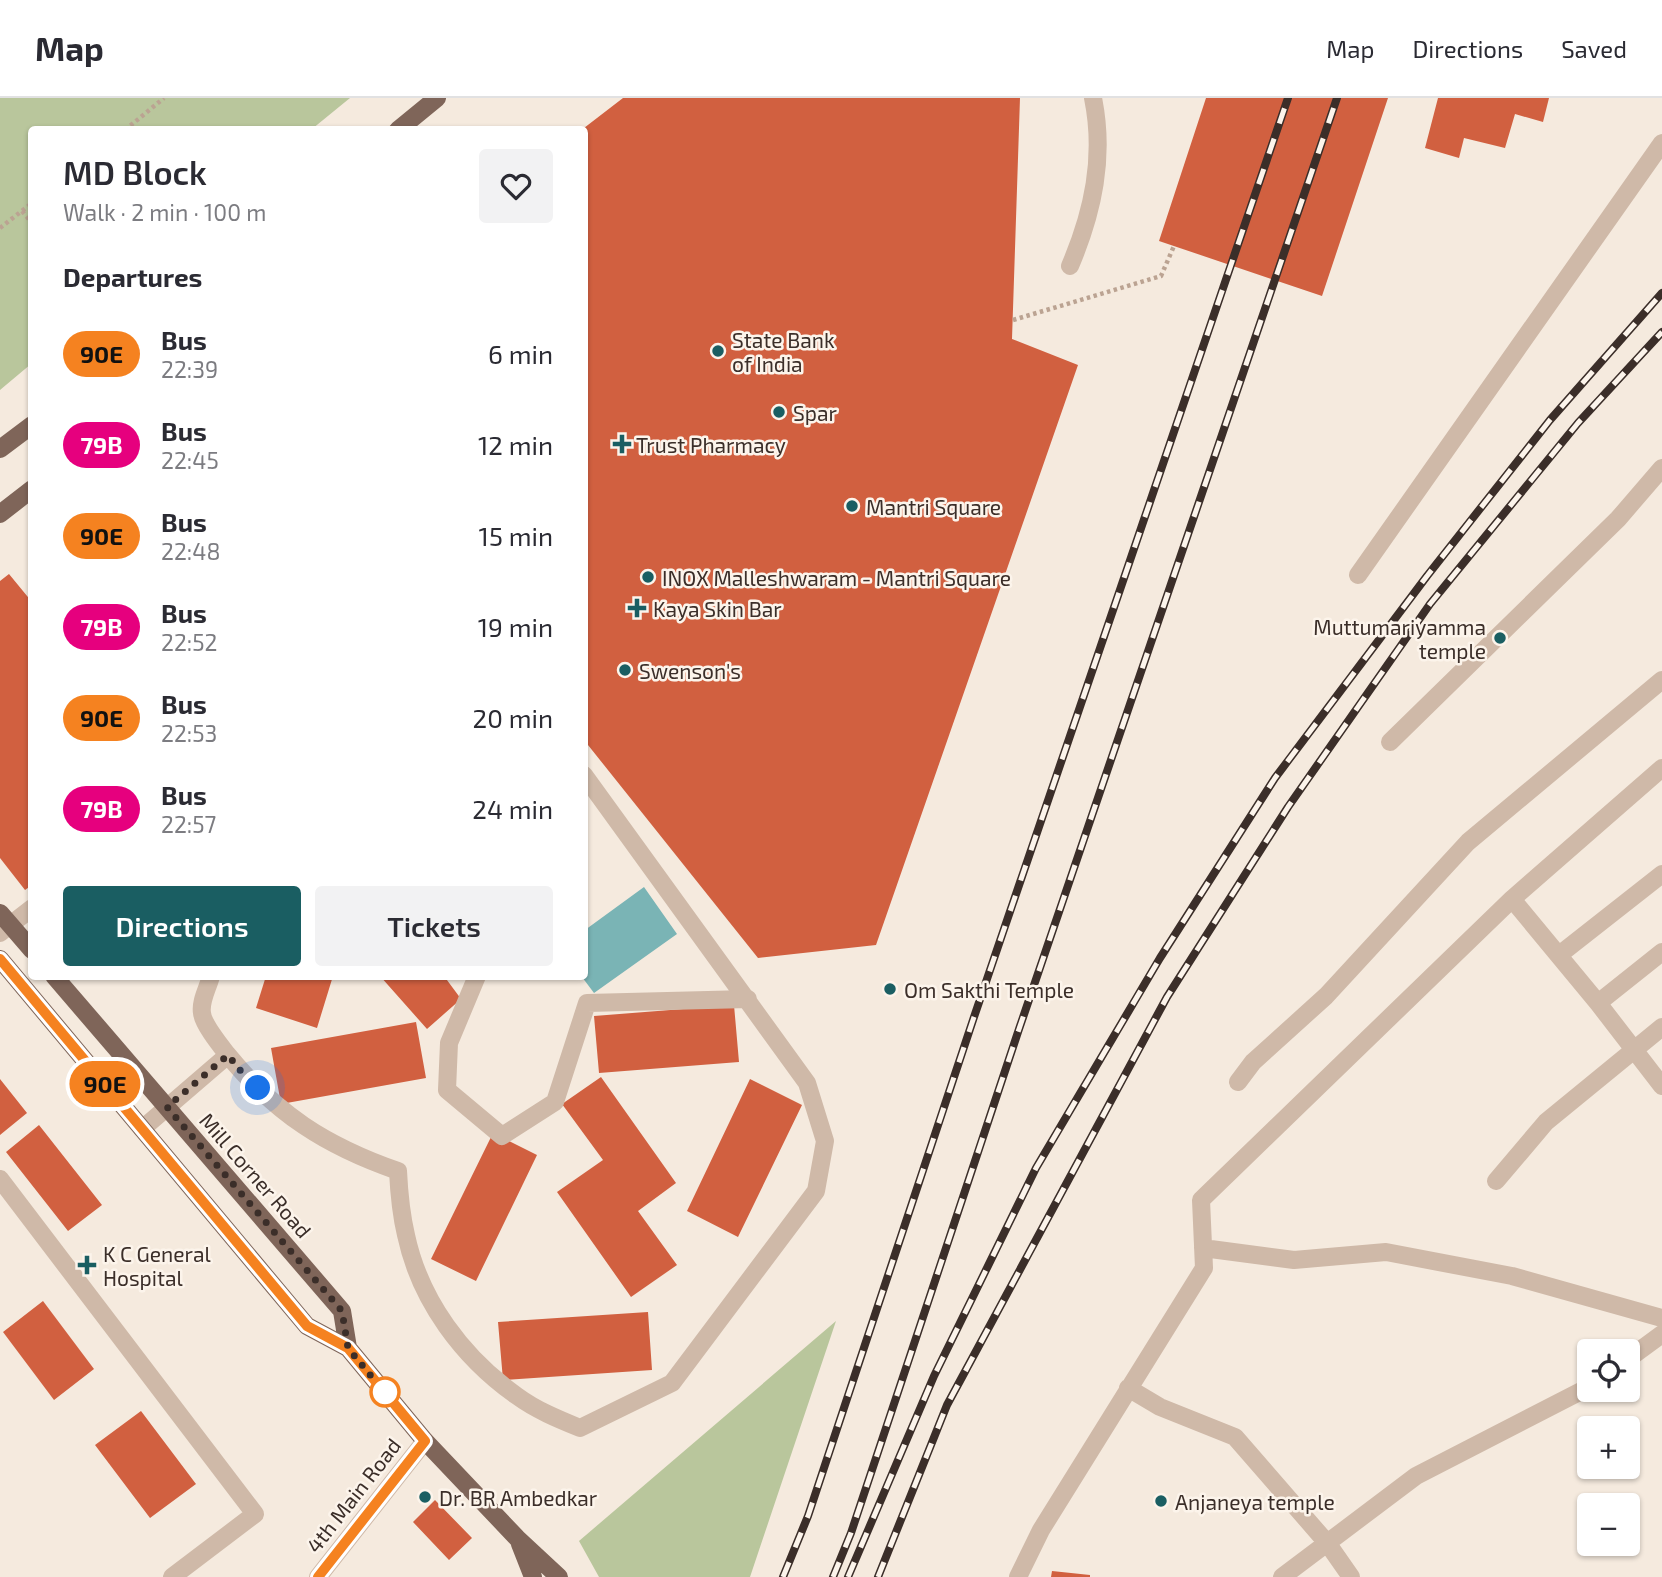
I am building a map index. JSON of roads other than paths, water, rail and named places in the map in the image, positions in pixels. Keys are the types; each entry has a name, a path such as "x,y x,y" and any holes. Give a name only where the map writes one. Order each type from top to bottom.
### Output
{"main road":[{"path":"403,126 437,98"},
{"path":"0,449 28,428"},
{"path":"0,514 28,492"},
{"path":"3,924 28,946"},
{"path":"0,958 307,1326 348,1348 425,1441 517,1538 559,1577"},
{"name":"Mill Corner Road","path":"57,980 342,1311 348,1348"},
{"path":"517,1538 533,1577"}],"street":[{"path":"1070,266 1091,210 1096,180 1098,145 1093,98"},
{"path":"1358,575 1662,143"},
{"path":"1390,742 1618,519 1662,468"},
{"path":"1238,1082 1253,1062 1326,996 1468,842 1662,680"},
{"path":"1018,1577 1041,1530 1204,1268 1201,1200 1512,899 1662,768"},
{"path":"210,980 201,1010 203,1017 244,1075 300,1124 363,1159 398,1171 406,1236 415,1267 429,1298 446,1326 492,1377 549,1415 580,1428 672,1383 816,1191 825,1141 807,1083 588,780"},
{"path":"1559,955 1662,874"},
{"path":"1512,899 1662,1086"},
{"path":"3,924 28,910"},
{"path":"1598,1003 1662,952"},
{"path":"475,980 449,1043 447,1090 502,1136 555,1102 587,1003 748,999"},
{"path":"1496,1181 1546,1122 1662,1027"},
{"path":"142,1129 228,1055"},
{"path":"0,1179 255,1514 172,1577"},
{"path":"1203,1248 1294,1260 1386,1252 1512,1276 1662,1318"},
{"path":"1640,1350 1662,1334"},
{"path":"1128,1388 1160,1407 1235,1437 1328,1544 1351,1577"},
{"path":"1282,1577 1416,1476 1577,1393"},
{"name":"4th Main Road","path":"318,1577 425,1441"}],"water":[{"path":"644,887 677,934 594,993 584,980 588,980 588,928"}],"railway":[{"path":"783,1577 808,1516 974,1017 1288,98"},
{"path":"833,1577 851,1533 1018,1032 1337,98"},
{"path":"848,1577 934,1376 1036,1168 1160,958 1275,778 1427,576 1550,420 1662,293"},
{"path":"878,1577 947,1405 1167,997 1288,807 1430,604 1578,423 1662,332"}],"place":[{"name":"State Bank of India","path":"718,351"},
{"name":"Spar","path":"779,412"},
{"name":"Trust Pharmacy","path":"622,444"},
{"name":"Mantri Square","path":"852,506"},
{"name":"INOX Malleshwaram - Mantri Square","path":"648,577"},
{"name":"Kaya Skin Bar","path":"637,608"},
{"name":"Muttumariyamma temple","path":"1500,638"},
{"name":"Swenson's","path":"625,670"},
{"name":"Om Sakthi Temple","path":"890,989"},
{"name":"K C General Hospital","path":"87,1265"},
{"name":"Dr. BR Ambedkar","path":"425,1497"},
{"name":"Anjaneya temple","path":"1161,1501"}]}
